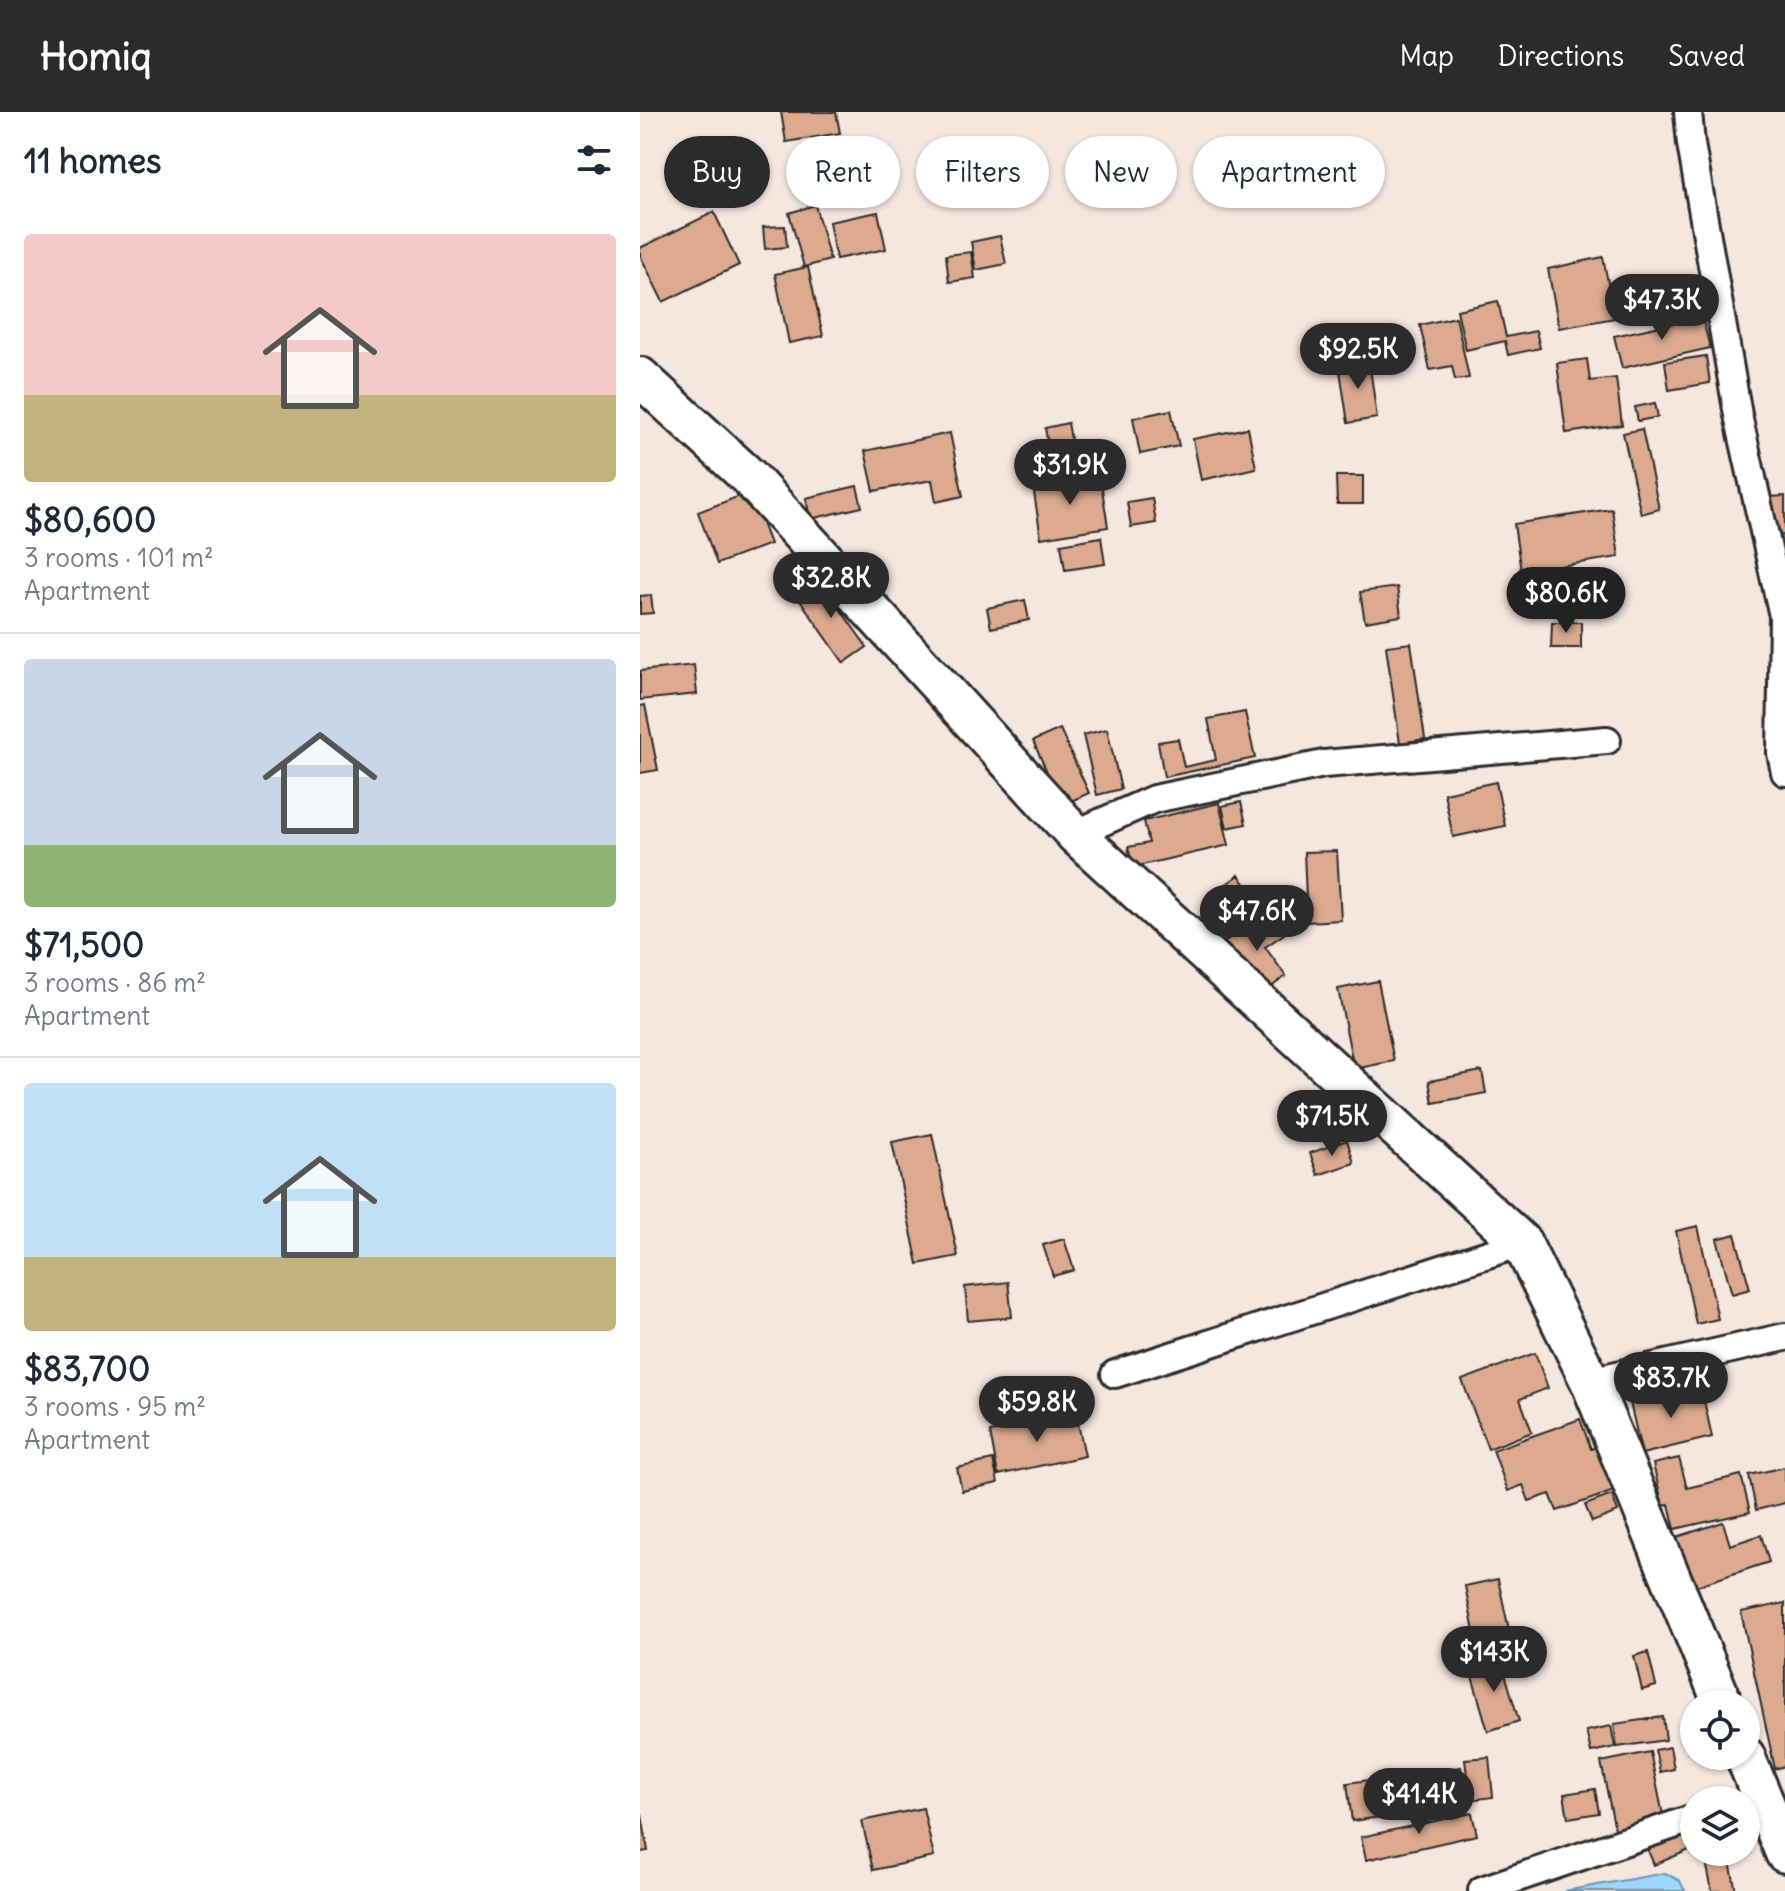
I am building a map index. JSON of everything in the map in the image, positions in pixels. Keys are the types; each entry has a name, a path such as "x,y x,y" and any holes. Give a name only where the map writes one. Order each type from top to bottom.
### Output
{"main road":[{"path":"640,377 749,477 1075,834 1522,1243 1590,1381 1717,1690"},
{"path":"1760,1812 1785,1853"}],"street":[{"path":"1688,112 1738,415 1783,616 1781,753 1785,772"},
{"path":"1075,834 1154,799 1324,764 1607,740"},
{"path":"1115,1374 1522,1243"},
{"path":"1590,1381 1785,1337"},
{"path":"1482,1890 1680,1823"}],"water":[{"path":"1665,1873 1680,1881 1685,1891 1564,1891"}],"building":[{"path":"781,112 836,112 840,133 786,136 786,142"},
{"path":"816,208 830,260 804,267 789,213"},
{"path":"714,212 739,265 663,302 640,255 640,248"},
{"path":"878,212 886,249 836,259 829,222"},
{"path":"785,226 787,247 765,249 763,227"},
{"path":"1000,236 1006,264 976,270 971,242"},
{"path":"971,252 975,278 949,282 946,255"},
{"path":"1603,257 1615,318 1559,328 1548,269"},
{"path":"808,267 823,336 789,343 775,274"},
{"path":"1498,301 1506,337 1536,331 1540,348 1508,355 1505,341 1466,350 1457,310"},
{"path":"1456,317 1469,378 1455,380 1452,366 1430,370 1420,325"},
{"path":"1702,317 1710,348 1622,368 1614,336"},
{"path":"1706,356 1710,383 1669,390 1665,362"},
{"path":"1587,359 1590,381 1616,378 1622,425 1566,433 1557,363"},
{"path":"1369,360 1377,418 1348,423 1339,364"},
{"path":"1655,403 1658,417 1638,421 1635,407"},
{"path":"1171,410 1179,446 1140,454 1133,418"},
{"path":"1068,423 1072,445 1049,450 1045,428"},
{"path":"1248,428 1256,468 1201,480 1193,439"},
{"path":"1642,429 1659,509 1641,514 1623,433"},
{"path":"950,433 963,496 936,502 932,480 874,491 865,451"},
{"path":"1100,476 1108,527 1041,538 1033,486"},
{"path":"1336,476 1363,476 1363,504 1337,504"},
{"path":"857,486 862,507 810,519 806,498"},
{"path":"750,492 770,544 717,564 698,512"},
{"path":"1785,496 1785,535 1773,536 1770,497"},
{"path":"1152,498 1156,523 1131,527 1127,502"},
{"path":"1612,509 1619,557 1521,572 1514,524"},
{"path":"1101,537 1105,564 1065,570 1061,544"},
{"path":"817,577 867,647 844,663 795,593"},
{"path":"1397,587 1401,616 1365,622 1360,592"},
{"path":"651,595 653,613 640,614 640,596"},
{"path":"1025,600 1029,620 991,628 987,608"},
{"path":"1552,622 1581,622 1581,648 1551,648"},
{"path":"1411,643 1425,739 1400,743 1386,646"},
{"path":"694,665 697,694 640,700 640,671"},
{"path":"645,705 658,770 640,773 640,706"},
{"path":"1245,712 1255,758 1164,777 1158,742 1178,739 1184,767 1216,760 1208,719"},
{"path":"1060,729 1089,793 1062,805 1033,741"},
{"path":"1107,729 1121,789 1097,795 1083,735"},
{"path":"1496,782 1505,826 1453,837 1444,793"},
{"path":"1241,802 1246,824 1227,828 1222,806"},
{"path":"1219,803 1229,845 1133,867 1128,847 1149,843 1144,821"},
{"path":"1337,851 1341,920 1307,922 1304,852"},
{"path":"1239,875 1264,911 1238,930 1213,894"},
{"path":"1268,911 1284,934 1265,947 1286,976 1259,996 1221,944"},
{"path":"1378,981 1394,1061 1354,1069 1338,989"},
{"path":"1482,1071 1486,1093 1433,1103 1429,1081"},
{"path":"932,1134 958,1256 918,1264 892,1142"},
{"path":"1347,1140 1354,1163 1318,1175 1310,1153"},
{"path":"1698,1226 1718,1319 1696,1324 1676,1231"},
{"path":"1735,1234 1750,1289 1732,1294 1717,1239"},
{"path":"1064,1239 1074,1270 1053,1276 1043,1245"},
{"path":"1008,1282 1012,1317 968,1321 965,1287"},
{"path":"1535,1353 1548,1388 1520,1399 1532,1432 1488,1449 1462,1380"},
{"path":"1701,1387 1712,1437 1642,1454 1630,1403"},
{"path":"1076,1414 1085,1456 998,1475 990,1432"},
{"path":"1580,1419 1591,1449 1601,1445 1617,1490 1557,1511 1550,1494 1529,1501 1523,1485 1508,1491 1493,1450"},
{"path":"1679,1458 1687,1488 1741,1475 1750,1512 1675,1529 1669,1504 1663,1506 1653,1464"},
{"path":"993,1460 998,1483 962,1491 957,1468"},
{"path":"1785,1467 1785,1503 1756,1510 1749,1475"},
{"path":"1612,1495 1618,1512 1592,1522 1585,1505"},
{"path":"1723,1522 1730,1545 1761,1535 1769,1562 1693,1587 1677,1537"},
{"path":"1498,1579 1509,1630 1475,1637 1465,1586"},
{"path":"1785,1603 1785,1766 1775,1769 1760,1690 1741,1612"},
{"path":"1648,1652 1656,1686 1642,1690 1634,1656"},
{"path":"1500,1657 1519,1721 1488,1731 1469,1666"},
{"path":"1663,1717 1666,1740 1617,1747 1614,1724"},
{"path":"1611,1726 1615,1747 1591,1752 1586,1731"},
{"path":"1670,1747 1674,1769 1660,1772 1655,1750"},
{"path":"1650,1752 1665,1825 1616,1834 1601,1762"},
{"path":"1489,1757 1493,1797 1470,1800 1465,1759"},
{"path":"1461,1767 1466,1805 1352,1821 1347,1783"},
{"path":"1595,1789 1599,1813 1568,1818 1564,1794"},
{"path":"923,1808 934,1857 873,1870 862,1821"},
{"path":"1472,1813 1477,1835 1366,1860 1361,1837"},
{"path":"640,1815 648,1851 640,1852"},
{"path":"1680,1830 1680,1854 1654,1865 1647,1848 1642,1850 1641,1847"},
{"path":"1707,1866 1731,1866 1736,1891 1712,1891"}]}
